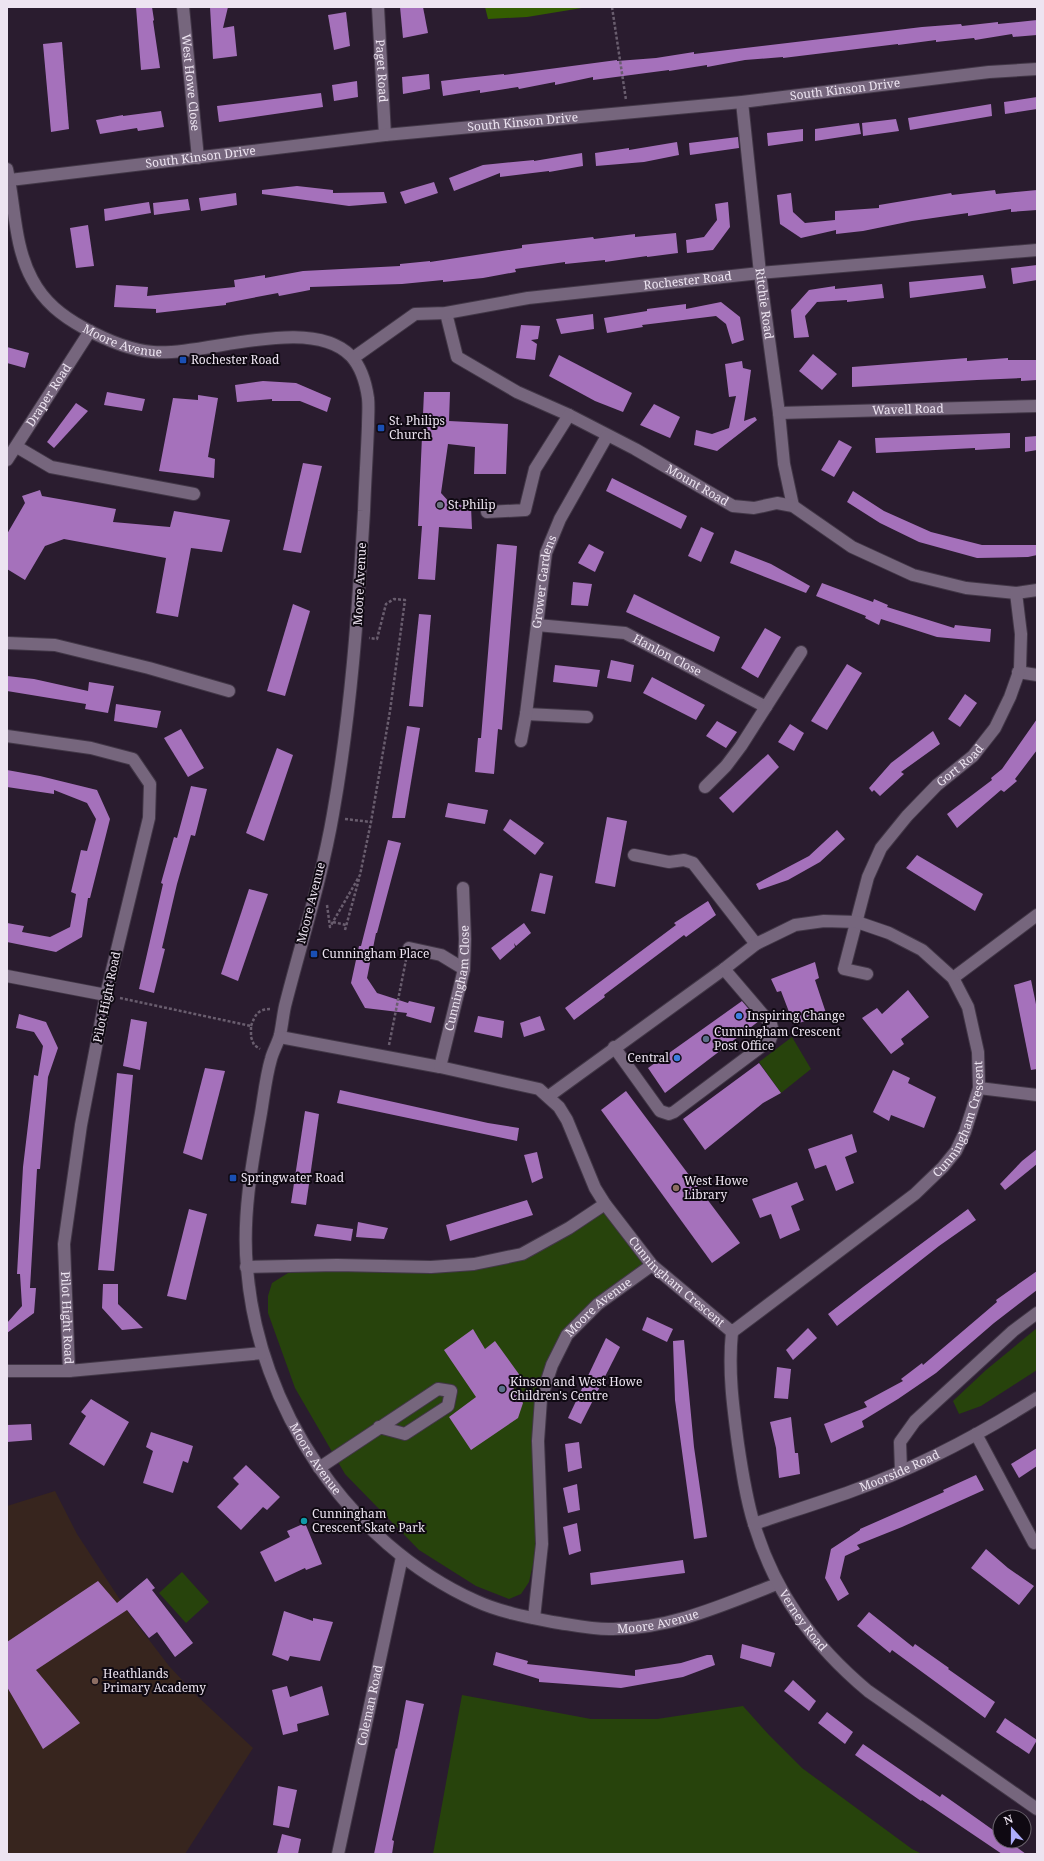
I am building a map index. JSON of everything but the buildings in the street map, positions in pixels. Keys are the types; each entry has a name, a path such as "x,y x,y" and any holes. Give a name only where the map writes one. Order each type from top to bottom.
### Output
{"street":[{"name":"West Howe Close","path":"183,7 198,158"},
{"name":"Paget Road","path":"378,7 385,135"},
{"name":"South Kinson Drive","path":"8,175 198,158 385,135 742,102 990,72 1037,69"},
{"name":"Ritchie Road","path":"742,102 760,273 779,414 784,464 793,506"},
{"name":"Moore Avenue","path":"8,175 19,245 31,278 49,305 71,321 90,332 124,346 154,352 194,349 296,336 324,341 340,348 353,358 362,374 368,399 367,449 357,637 345,741 333,817 285,1006 280,1037 271,1058 254,1156 246,1226 246,1266 250,1300 263,1353 278,1393 296,1430 319,1468 342,1498 374,1533 402,1558 476,1601 507,1612 534,1618 613,1629 655,1625 698,1615 777,1584"},
{"name":"Rochester Road","path":"353,358 415,314 446,313 528,298 760,273 1037,250"},
{"name":"Mount Road","path":"446,313 457,357 517,392 569,415 635,450 733,506 754,508 777,504 793,506"},
{"name":"Draper Road","path":"7,460 17,447 90,332"},
{"name":"Wavell Road","path":"779,414 1037,406"},
{"path":"487,512 525,510 535,468 569,415"},
{"name":"Grower Gardens","path":"521,741 526,714 546,553 560,519 607,436"},
{"path":"17,447 51,466 194,494"},
{"path":"793,506 852,547 913,575 966,588 1016,593 1037,590"},
{"name":"Gort Road","path":"867,974 844,969 868,877 881,848 912,811 937,785 973,756 995,728 1010,697 1018,672 1022,634 1016,593"},
{"name":"Hanlon Close","path":"537,625 625,633 766,707"},
{"path":"7,643 55,645 149,668 229,691"},
{"path":"705,787 726,766 741,746 801,652"},
{"path":"1018,672 1037,675"},
{"path":"526,714 587,717"},
{"name":"Pilot Hight Road","path":"7,736 91,748 133,759 150,784 149,818 106,995 81,1125 64,1244 69,1370"},
{"path":"634,855 668,862 684,860 694,863 756,944"},
{"name":"Cunningham Close","path":"440,1067 464,969 465,939 462,888"},
{"path":"953,978 1037,915"},
{"name":"Cunningham Crescent","path":"824,921 857,922 889,933 922,950 953,978 968,1006 978,1052 979,1088 965,1132 956,1151 943,1167 915,1194 892,1213 732,1332 652,1265 605,1204 595,1188 567,1120 559,1107 549,1096 614,1047 724,969 756,944 795,925 824,921"},
{"path":"408,948 441,955 464,969"},
{"path":"614,1047 660,1111 669,1114 674,1112 770,1040 774,1031 771,1024 724,969"},
{"path":"7,976 106,995"},
{"path":"280,1037 440,1067 539,1088 549,1096"},
{"path":"979,1088 1037,1095"},
{"path":"246,1266 344,1265 431,1267 474,1264 522,1254 569,1228 605,1204"},
{"name":"Moore Avenue","path":"534,1618 542,1544 538,1441 541,1399 552,1366 567,1335 598,1304 652,1265"},
{"path":"901,1471 900,1442 915,1421 1013,1331 1037,1313"},
{"name":"Verney Road","path":"732,1332 730,1354 732,1406 745,1490 754,1524 777,1584 804,1625 824,1651 845,1672 868,1691 1037,1809"},
{"path":"7,1371 69,1370 263,1353"},
{"path":"319,1468 379,1427 438,1389 451,1392 448,1406 405,1434 379,1427"},
{"name":"Moorside Road","path":"754,1524 853,1491 901,1471 976,1434 1037,1398"},
{"path":"976,1434 1034,1543"},
{"name":"Coleman Road","path":"338,1854 402,1558"}],"path":[{"path":"612,7 628,113"},
{"path":"345,930 360,875 371,822 390,711 405,600 394,599 386,604 377,639"},
{"path":"333,817 371,822"},
{"path":"327,904 330,927 360,875"},
{"path":"333,922 346,925"},
{"path":"386,1057 408,948"},
{"path":"106,995 251,1026"},
{"path":"271,1058 254,1045 251,1037 251,1026 256,1013 263,1008 285,1006"}],"shaded area":[{"name":"Heathlands Primary Academy","path":"55,1491 77,1534 130,1615 169,1666 197,1696 253,1748 185,1854 7,1854 7,1506"}],"green space":[{"path":"485,7 588,7 527,17 488,19"},
{"path":"792,1037 811,1069 781,1093 759,1062"},
{"path":"605,1204 652,1265 567,1335 541,1399 540,1498 536,1551 529,1582 521,1594 509,1599 476,1586 419,1550 345,1474 295,1388 268,1313 268,1296 272,1283 288,1273 337,1265 395,1265 522,1254"},
{"path":"1037,1328 1037,1370 981,1406 959,1414 953,1401 986,1370"},
{"path":"182,1572 209,1602 186,1623 159,1593"},
{"path":"462,1695 591,1719 657,1719 743,1706 802,1768 912,1849 922,1854 433,1854"}],"place":[{"name":"Rochester Road","path":"183,360"},
{"name":"St. Philips Church","path":"381,428"},
{"name":"St Philip","path":"440,505"},
{"name":"Cunningham Place","path":"314,954"},
{"name":"Inspiring Change","path":"739,1016"},
{"name":"Cunningham Crescent Post Office","path":"706,1039"},
{"name":"Central","path":"677,1058"},
{"name":"Springwater Road","path":"233,1178"},
{"name":"West Howe Library","path":"676,1188"},
{"name":"Kinson and West Howe Children's Centre","path":"502,1389"},
{"name":"Cunningham Crescent Skate Park","path":"304,1521"},
{"name":"Heathlands Primary Academy","path":"95,1681"}]}
